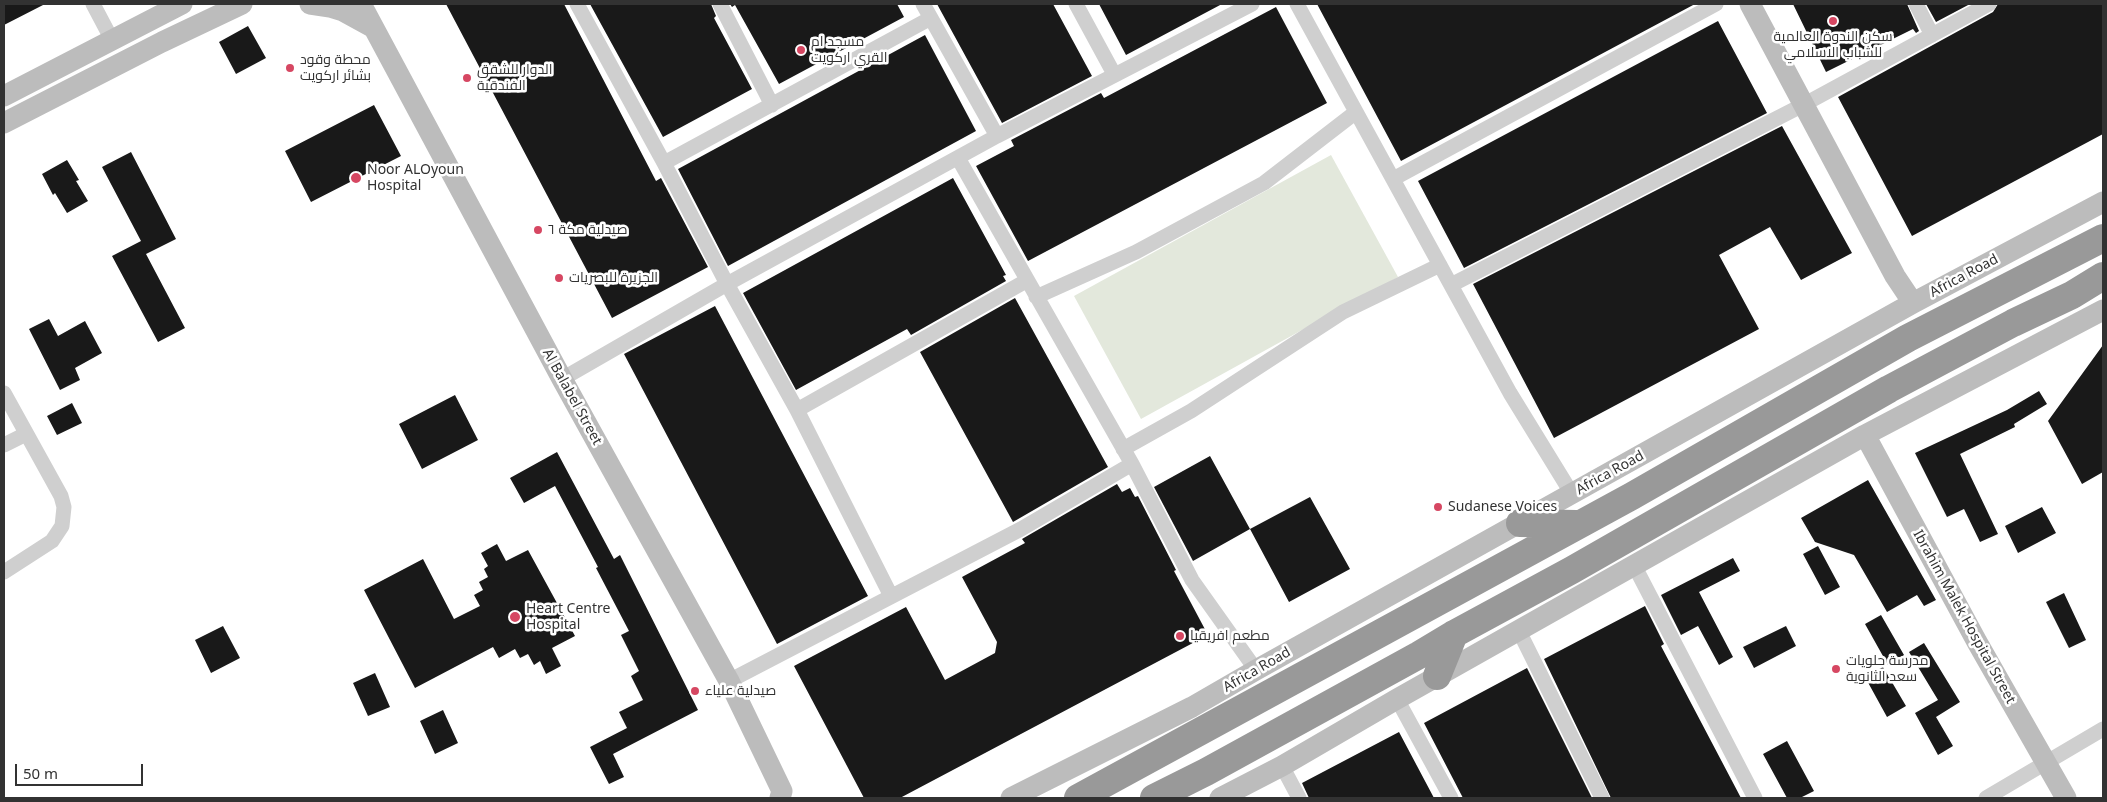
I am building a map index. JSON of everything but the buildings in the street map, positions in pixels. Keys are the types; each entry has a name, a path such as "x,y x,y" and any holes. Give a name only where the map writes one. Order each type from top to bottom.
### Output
{"highway":[{"name":"Africa Road","path":"1078,798 1632,496 1908,338 1998,294 2103,238"},
{"path":"2054,264 2072,295"},
{"path":"1154,798 1206,772 1572,570 1888,389 2013,323 2072,295 2103,276"},
{"path":"1998,294 2011,305 2013,323"},
{"path":"1520,523 1578,524"},
{"path":"1437,676 1454,634"}],"street":[{"path":"93,4 112,40"},
{"path":"4,96 182,4"},
{"path":"4,123 162,42 242,4"},
{"path":"310,4 343,11 369,11"},
{"path":"576,4 664,163 726,284 797,410 891,596"},
{"path":"720,4 772,105"},
{"path":"923,4 997,136"},
{"path":"1076,4 1114,74"},
{"path":"562,379 726,284 997,136 1252,4"},
{"path":"1297,4 1510,393 1572,494"},
{"path":"1392,179 1716,4"},
{"path":"1750,4 1895,276 1913,304"},
{"path":"1916,4 1932,35"},
{"path":"1451,285 1803,105 1989,4"},
{"name":"Al Balabel Street","path":"369,11 562,379 729,681 786,796"},
{"path":"664,163 930,18"},
{"path":"1036,297 1136,252 1264,182 1356,112"},
{"path":"958,158 1026,281 1132,464 1192,580 1256,670"},
{"name":"Africa Road","path":"1011,798 1192,707 1913,304 2103,202"},
{"path":"1123,449 1191,411 1343,312 1440,265"},
{"path":"797,410 1026,281"},
{"path":"1220,798 1282,766 1397,698 1520,631 1865,435 2103,310"},
{"path":"4,393 61,496 64,508 62,526 52,541 4,572"},
{"path":"4,445 26,434"},
{"name":"Ibrahim Malek Hospital Street","path":"1865,435 1883,471 2066,798"},
{"path":"729,681 1021,529 1132,464"},
{"path":"1634,565 1755,798"},
{"path":"1520,631 1602,798"},
{"path":"1397,698 1451,798"},
{"path":"1986,798 2103,729"},
{"path":"1282,766 1299,798"}],"shaded area":[{"path":"1331,155 1398,277 1141,419 1074,296"}],"place":[{"name":"سكن الندوة العالمية للشباب الاسلامي","path":"1833,21"},
{"name":"مسجد ام القري اركويت","path":"801,50"},
{"name":"محطة وقود بشائر اركويت","path":"290,68"},
{"name":"الدوار للشقق الفندقية","path":"467,78"},
{"name":"Noor ALOyoun Hospital","path":"356,178"},
{"name":"صيدلية مكة ٦","path":"538,230"},
{"name":"الجزيرة للبصريات","path":"559,278"},
{"name":"Sudanese Voices","path":"1438,507"},
{"name":"Heart Centre Hospital","path":"515,617"},
{"name":"مطعم افريقيا","path":"1180,636"},
{"name":"مدرسة حلويات سعد الثانوية","path":"1836,669"},
{"name":"صيدلية علياء","path":"695,691"}]}
